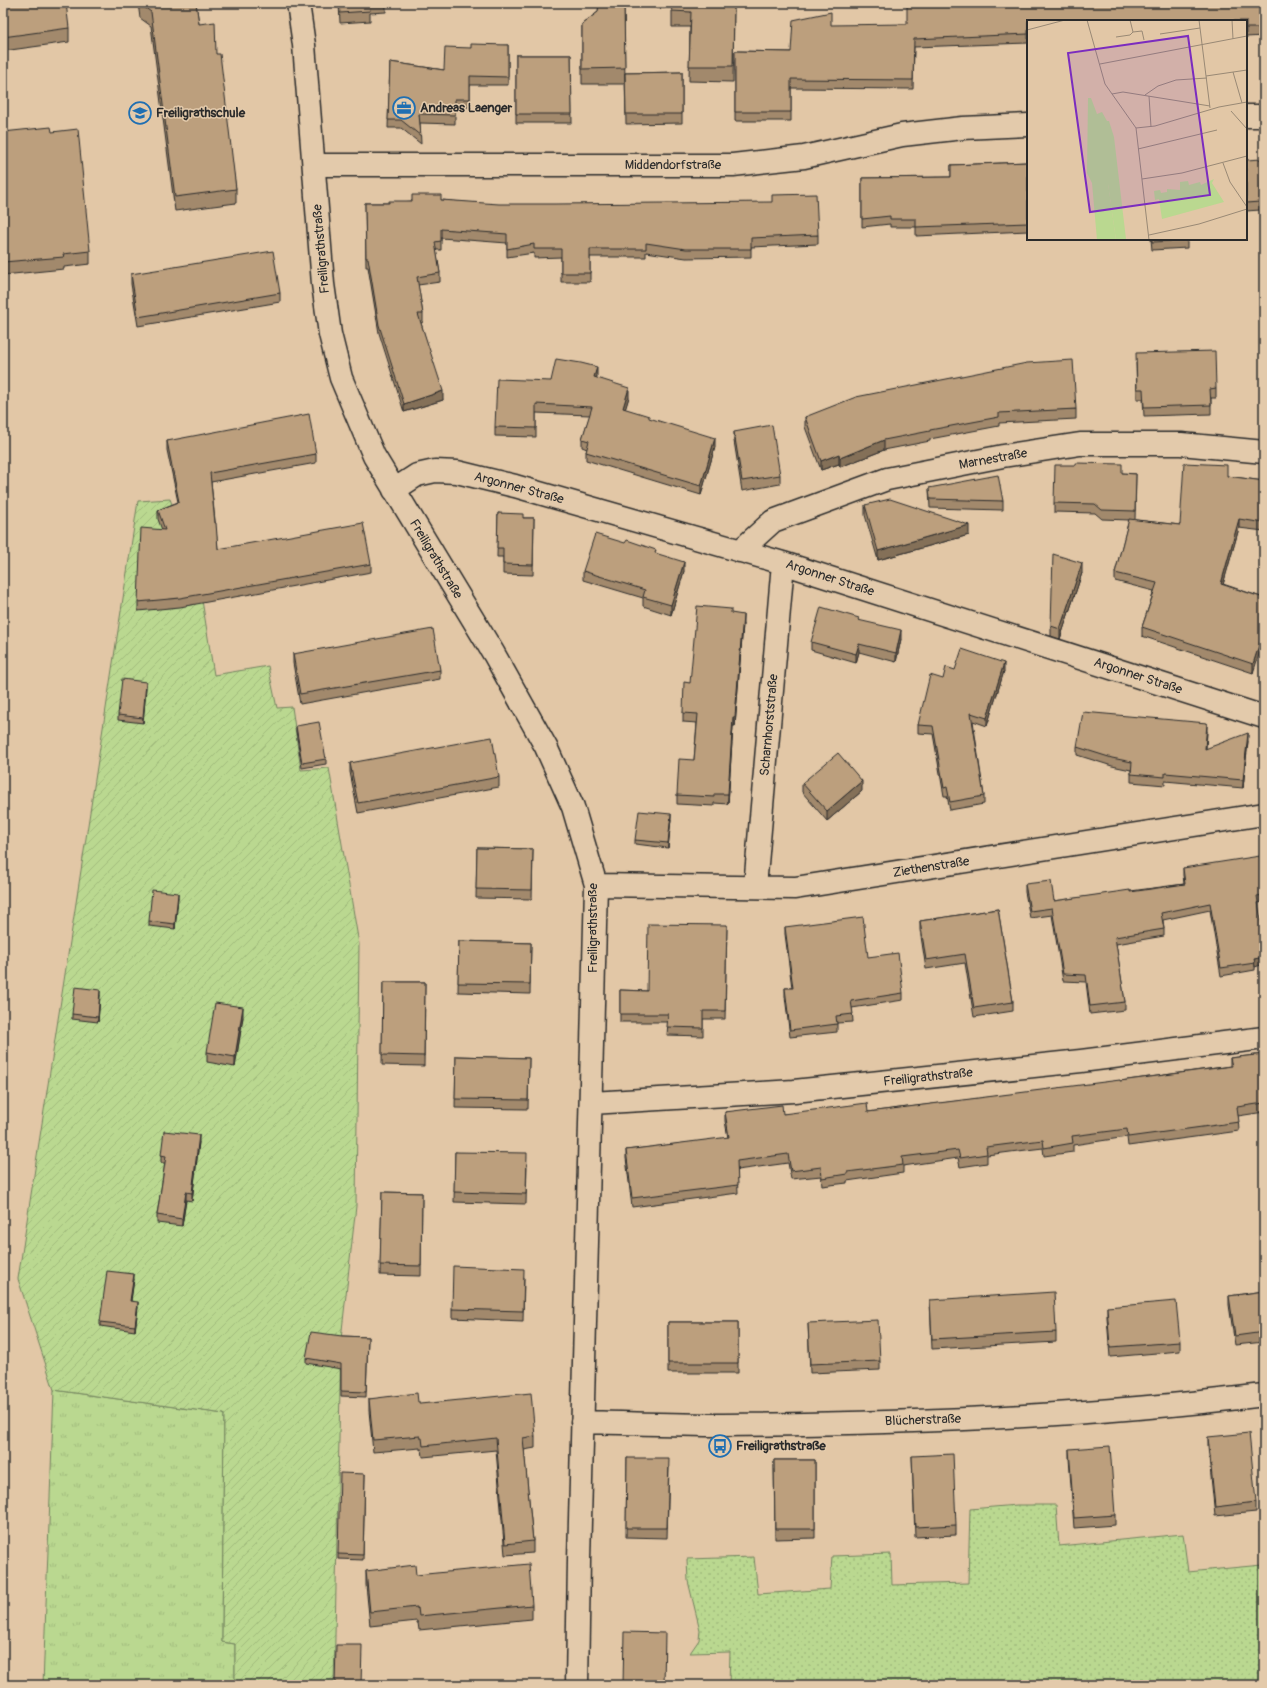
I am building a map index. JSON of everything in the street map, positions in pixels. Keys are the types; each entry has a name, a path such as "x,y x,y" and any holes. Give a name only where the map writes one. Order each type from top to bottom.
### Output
{"street":[{"name":"Freiligrathstraße","path":"298,3 304,45 315,164 323,284 330,334 341,378 374,456 494,654 546,748 573,807 596,885 582,1422 578,1685"},
{"path":"1247,116 1264,116"},
{"name":"Middendorfstraße","path":"315,164 733,165 804,157 902,135 963,128 1027,125"},
{"name":"Marnestraße","path":"740,551 773,521 887,479 1003,456 1080,444 1181,444 1264,452"},
{"name":"Argonner Straße","path":"394,490 417,475 435,471 456,472 515,486 783,563 1264,716"},
{"name":"Scharnhorststraße","path":"755,887 783,563"},
{"name":"Ziethenstraße","path":"596,885 794,888 1264,814"},
{"name":"Freiligrathstraße","path":"591,1103 794,1091 1081,1061 1264,1038"},
{"name":"Blücherstraße","path":"582,1422 721,1425 1006,1418 1264,1395"}],"green space":[{"path":"170,499 197,569 214,675 268,666 277,708 292,707 301,770 329,768 359,944 356,1206 341,1339 334,1685 235,1685 235,1644 222,1642 224,1414 54,1390 18,1279 138,501"},
{"path":"54,1390 224,1414 222,1642 235,1644 235,1685 43,1685"},
{"path":"1017,1505 1056,1505 1059,1546 1183,1534 1188,1572 1262,1565 1260,1529 1264,1528 1264,1685 729,1685 730,1652 690,1653 699,1640 700,1630 688,1581 687,1559 754,1557 758,1594 830,1589 832,1556 891,1554 892,1585 968,1583 970,1509"}],"building":[{"path":"3,3 66,3 69,28 3,37"},
{"path":"140,3 196,3 199,24 215,22 216,54 220,54 236,189 175,197 151,12"},
{"path":"339,3 369,3 370,11 340,13"},
{"path":"599,3 624,3 625,68 582,69 582,24 598,12"},
{"path":"672,3 734,3 733,66 689,66 691,12 672,11"},
{"path":"907,3 1264,3 1264,28 1247,28 1247,20 1027,20 1027,34 914,39 913,80 791,79 791,112 735,112 735,51 791,52 793,20 831,12 831,25 907,24"},
{"path":"471,44 508,45 508,77 470,76 470,99 455,99 455,115 419,114 421,136 401,120 388,120 390,62 444,70 445,47 471,48"},
{"path":"516,55 571,55 572,114 516,114"},
{"path":"682,72 682,114 626,114 625,73"},
{"path":"51,127 52,132 78,129 90,251 63,254 64,257 3,262 3,132"},
{"path":"1262,159 1260,202 1247,203 1247,160"},
{"path":"1027,162 1027,223 916,227 916,219 890,219 890,216 862,219 862,178 951,177 951,165"},
{"path":"816,194 818,235 751,238 751,249 686,249 646,243 646,249 590,249 590,273 561,273 561,249 534,249 534,244 507,249 507,234 441,229 441,241 435,242 440,273 417,277 423,314 418,314 443,391 404,404 379,325 368,258 366,258 365,203 412,201 412,195 441,195 441,200 499,204 772,202 772,195"},
{"path":"1152,240 1187,240 1152,242"},
{"path":"273,251 280,293 138,317 131,274"},
{"path":"1215,351 1216,388 1210,389 1211,405 1144,407 1143,389 1137,389 1136,353"},
{"path":"556,359 597,367 594,377 629,388 623,408 649,416 649,418 715,438 701,486 586,452 589,441 582,439 592,407 536,404 536,428 495,427 497,379 551,381"},
{"path":"1073,360 1076,409 999,413 999,417 884,440 840,458 839,454 821,461 805,417 856,397 1027,363"},
{"path":"309,414 316,454 210,473 218,549 363,523 371,564 180,598 138,602 141,528 165,530 158,510 179,502 167,441"},
{"path":"772,425 780,475 742,481 734,432"},
{"path":"1076,463 1122,464 1122,473 1136,474 1135,511 1102,510 1095,504 1054,503 1055,465 1076,465"},
{"path":"1184,463 1227,465 1227,476 1264,481 1264,523 1239,519 1221,584 1264,598 1264,630 1253,664 1142,627 1157,583 1115,573 1129,519 1180,525"},
{"path":"998,475 1003,501 930,499 929,488"},
{"path":"890,499 969,525 878,551 865,505"},
{"path":"498,513 523,514 523,518 534,518 533,565 503,564 503,548 497,548"},
{"path":"595,534 625,543 627,540 656,550 655,553 684,562 671,605 643,597 645,590 583,571"},
{"path":"1053,554 1082,563 1060,629 1051,626"},
{"path":"697,606 731,609 731,613 743,615 735,717 733,717 728,794 714,794 714,797 677,795 679,759 694,760 698,714 683,713 684,682 690,683"},
{"path":"821,607 859,618 858,620 901,630 896,653 859,644 856,654 811,642"},
{"path":"433,629 440,670 300,694 293,654"},
{"path":"962,649 1004,663 987,718 971,713 984,796 950,802 947,787 944,788 933,726 918,725 930,675 943,679 946,667 955,670"},
{"path":"122,679 146,682 143,718 118,715"},
{"path":"1083,712 1207,723 1205,749 1248,733 1243,780 1165,773 1165,777 1131,774 1132,762 1112,758 1077,747"},
{"path":"319,722 326,759 302,763 296,726"},
{"path":"492,737 499,777 358,803 350,763"},
{"path":"838,753 862,781 827,811 802,783"},
{"path":"639,811 671,814 668,843 635,840"},
{"path":"477,848 533,849 532,890 476,889"},
{"path":"1260,856 1264,882 1264,895 1257,896 1264,940 1264,957 1254,959 1255,963 1221,968 1210,903 1161,913 1164,929 1115,937 1125,1002 1090,1006 1086,975 1063,974 1052,908 1030,911 1025,884 1051,881 1054,901 1130,890 1130,892 1185,884 1183,868"},
{"path":"152,890 178,893 175,924 149,921"},
{"path":"998,909 1013,1002 974,1008 965,954 926,960 920,921"},
{"path":"863,917 868,957 898,953 903,993 851,1001 853,1014 836,1016 837,1024 790,1030 785,988 793,988 785,927"},
{"path":"648,924 727,925 725,1011 703,1011 703,1028 667,1027 668,1014 620,1014 620,990 647,991"},
{"path":"459,941 531,943 530,984 458,983"},
{"path":"383,982 425,982 424,1056 382,1055"},
{"path":"75,987 100,990 98,1017 72,1014"},
{"path":"215,1003 243,1007 235,1057 207,1052"},
{"path":"1264,1054 1264,1103 1237,1107 1239,1122 1128,1137 1127,1129 1072,1136 1073,1143 1044,1148 1043,1140 986,1147 987,1154 960,1158 958,1150 902,1157 903,1165 847,1172 847,1174 822,1178 821,1167 791,1171 788,1154 737,1161 738,1185 632,1198 626,1150 729,1137 725,1112 782,1105 783,1114 867,1103 868,1112 1232,1066 1230,1058"},
{"path":"456,1056 529,1058 528,1100 455,1099"},
{"path":"164,1131 199,1135 192,1193 186,1192 182,1219 157,1215 166,1156 161,1155"},
{"path":"455,1152 527,1153 526,1194 454,1192"},
{"path":"382,1192 422,1193 421,1266 380,1265"},
{"path":"453,1266 524,1269 523,1311 452,1309"},
{"path":"107,1271 134,1274 130,1301 138,1302 135,1326 100,1322"},
{"path":"1264,1291 1264,1332 1235,1336 1229,1296"},
{"path":"1054,1292 1056,1332 932,1339 930,1300"},
{"path":"1176,1301 1180,1342 1110,1347 1107,1307"},
{"path":"878,1320 880,1361 810,1364 808,1323"},
{"path":"668,1322 738,1322 738,1363 668,1363"},
{"path":"311,1332 342,1336 368,1337 366,1392 341,1391 341,1364 306,1358"},
{"path":"417,1393 418,1402 420,1402 420,1404 531,1393 535,1436 523,1438 533,1541 505,1544 496,1438 423,1446 422,1438 420,1438 420,1436 373,1440 369,1399"},
{"path":"1249,1433 1256,1502 1215,1507 1208,1437"},
{"path":"1110,1446 1115,1515 1074,1518 1069,1449"},
{"path":"953,1454 956,1525 915,1527 912,1456"},
{"path":"627,1458 669,1458 667,1528 626,1528"},
{"path":"774,1460 815,1460 815,1529 775,1529"},
{"path":"340,1473 365,1474 363,1555 338,1554"},
{"path":"529,1564 532,1605 419,1616 417,1607 370,1612 366,1571 415,1565 416,1575"},
{"path":"624,1632 665,1633 664,1685 623,1685"},
{"path":"336,1645 362,1645 361,1685 335,1685"}],"place":[{"name":"Andreas Laenger","path":"404,108"},
{"name":"Freiligrathschule","path":"140,113"},
{"name":"Freiligrathstraße","path":"720,1446"}]}
